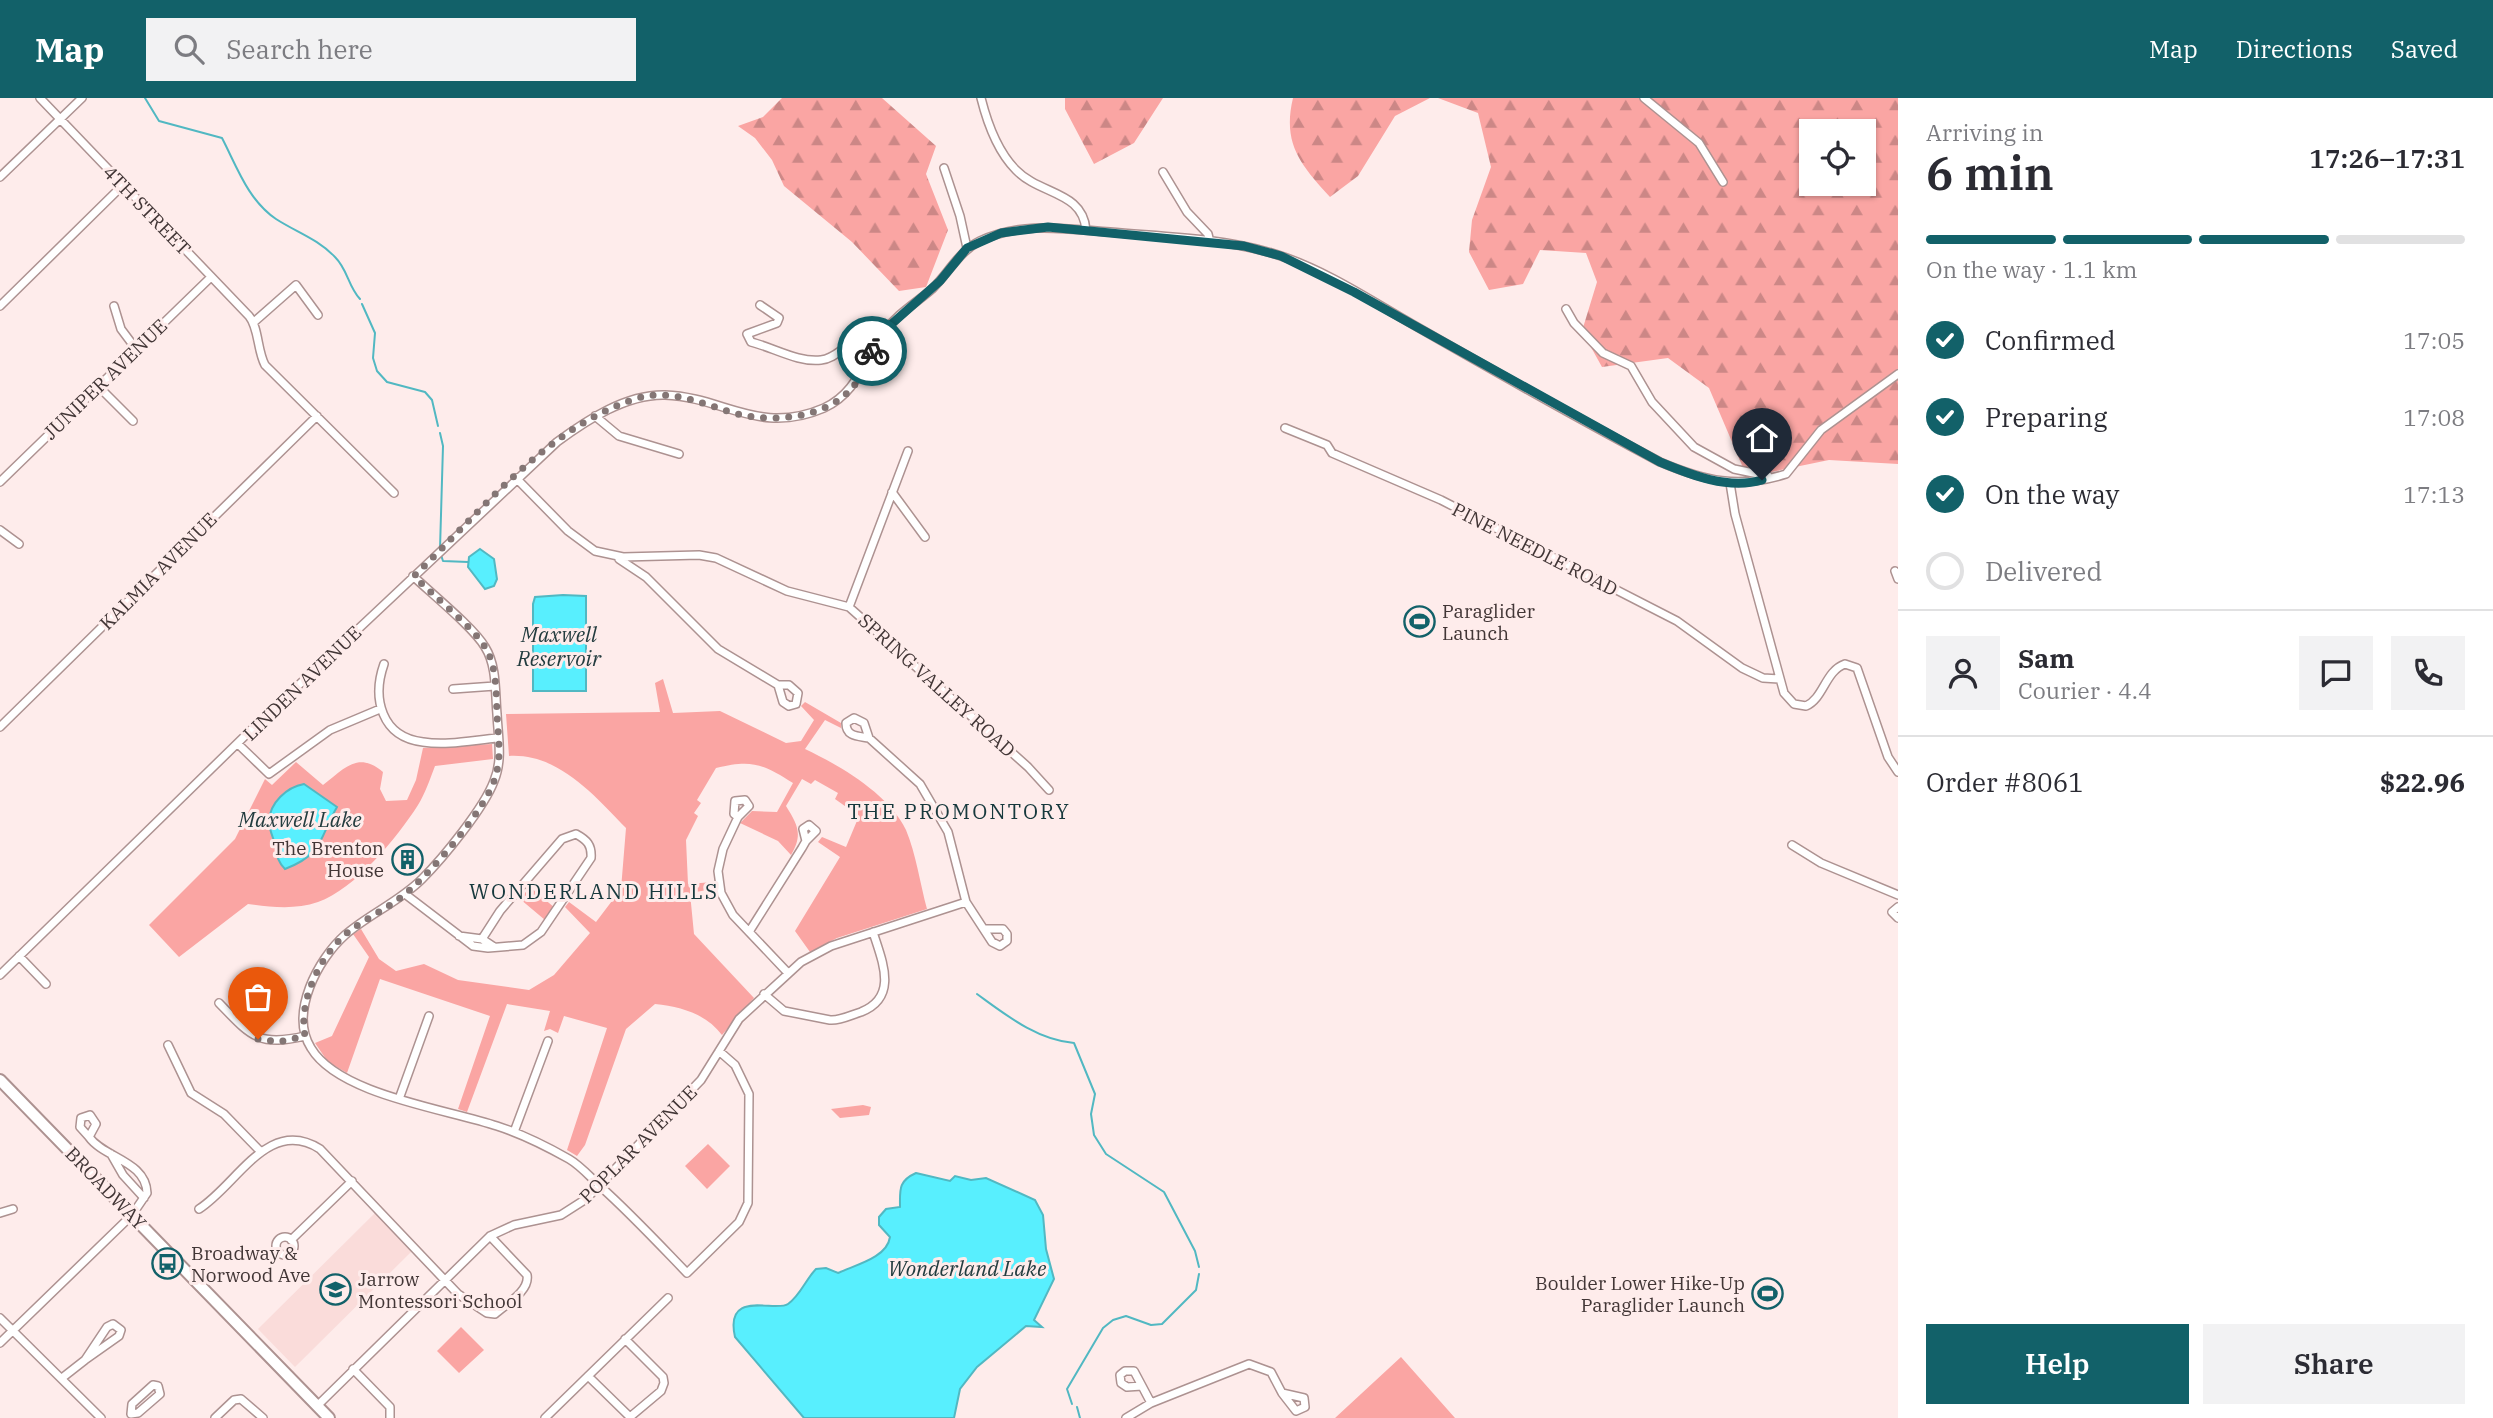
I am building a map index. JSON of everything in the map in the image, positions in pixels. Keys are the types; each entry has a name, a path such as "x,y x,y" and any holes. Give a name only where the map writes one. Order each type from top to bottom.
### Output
{"main road":[{"name":"BROADWAY","path":"0,1080 329,1418"}],"street":[{"name":"4TH STREET","path":"40,98 254,322"},
{"path":"0,177 82,98"},
{"path":"981,98 990,126 1011,164 1030,182 1075,204 1085,217 1086,230"},
{"path":"1644,98 1699,143 1723,182"},
{"path":"944,168 960,216 967,248 995,235 1026,228 1086,230 1244,246 1298,263 1660,462 1703,478 1730,484 1786,474 1821,430 1898,374"},
{"path":"1163,172 1187,212 1208,234 1210,242"},
{"path":"0,306 123,185"},
{"name":"LINDEN AVENUE","path":"0,975 238,744 557,442 595,416 646,396 696,399 753,416 804,414 827,407 845,395 859,379 873,348 887,328 940,281 967,248"},
{"name":"JUNIPER AVENUE","path":"0,482 211,277"},
{"path":"318,315 296,285 254,322 257,343 265,365 394,493"},
{"path":"760,305 776,313 779,318 777,323 747,334 751,342 814,361 828,359 856,340 865,340 873,348"},
{"path":"114,306 121,329 136,349"},
{"path":"1566,309 1574,323 1603,353 1631,366 1652,402 1694,447 1734,469 1776,477"},
{"path":"98,386 133,421"},
{"name":"KALMIA AVENUE","path":"0,727 317,416"},
{"path":"595,416 619,436 679,454"},
{"name":"PINE NEEDLE ROAD","path":"1285,428 1327,445 1332,453 1441,500 1677,621 1742,668 1763,678 1779,679"},
{"path":"849,607 908,451"},
{"name":"SPRING VALLEY ROAD","path":"516,478 581,542 615,557 699,555 716,558 787,591 849,607 1028,767 1049,790"},
{"path":"1730,484 1735,514 1766,622 1779,679 1788,699 1806,706 1815,701 1835,669 1845,664 1857,668 1888,757 1898,772"},
{"path":"892,492 925,537"},
{"path":"0,530 19,544"},
{"path":"615,557 646,577 718,649 778,685"},
{"path":"414,576 484,645 493,668 499,763 490,791 434,867 405,894 353,929 332,950 304,1002 305,1036 310,1047 328,1068 342,1077 400,1099 514,1132 570,1160 599,1185 687,1273 739,1222 748,1203 749,1094 741,1073 719,1051"},
{"path":"384,664 378,687 380,709 398,733 423,743 498,738"},
{"path":"453,689 495,686"},
{"path":"238,744 269,774 330,730 380,709"},
{"path":"869,738 920,784 943,820 966,902 977,922 985,929"},
{"path":"737,817 720,860 719,882 726,904 788,973"},
{"path":"405,894 473,946 523,944 541,932 591,858 592,848 587,842 576,834 562,839 500,911 482,939"},
{"path":"749,932 806,841"},
{"path":"1792,845 1821,863 1898,895"},
{"name":"POPLAR AVENUE","path":"317,1406 490,1236 514,1225 561,1215 573,1209 673,1113 701,1080 739,1020 788,973 816,953 966,902"},
{"path":"1898,907 1892,912 1898,918"},
{"path":"764,994 784,1011 836,1021 869,1008 880,1000 886,983 873,932"},
{"path":"459,936 482,939 494,947"},
{"path":"19,956 46,984"},
{"path":"219,1003 258,1039 279,1042 305,1036"},
{"path":"400,1099 429,1016"},
{"path":"514,1132 548,1041"},
{"path":"168,1045 191,1093 224,1114 261,1152"},
{"path":"0,1343 132,1215 145,1198 145,1182 122,1158 97,1147 89,1138"},
{"path":"199,1209 261,1152 274,1143 295,1139 320,1149 444,1280 471,1303 487,1313 495,1314 526,1286 527,1275 490,1236"},
{"path":"291,1240 352,1181"},
{"path":"0,1213 13,1209"},
{"path":"545,1418 668,1298"},
{"path":"0,1318 101,1418"},
{"path":"62,1378 119,1336 121,1330 117,1324 107,1327 85,1360"},
{"path":"587,1376 630,1417 661,1391 663,1377 625,1339"},
{"path":"1126,1418 1151,1404 1249,1364 1271,1372 1283,1393"},
{"path":"353,1369 390,1407 390,1418"},
{"path":"158,1386 160,1390 157,1398 138,1413 129,1416 132,1404 150,1387 158,1386"},
{"path":"1142,1386 1151,1404"},
{"path":"215,1418 234,1400 240,1399 263,1418"}],"shaded area":[{"name":"Jarrow Montessori School","path":"375,1213 412,1251 295,1367 258,1329"}],"green space":[{"path":"782,98 882,98 936,146 926,174 948,230 926,287 899,291 852,242 784,186 772,160 755,138 738,126 763,117"},
{"path":"1065,98 1163,98 1134,143 1094,164 1065,109"},
{"path":"1293,98 1430,98 1395,116 1358,176 1330,197 1296,153 1290,128"},
{"path":"1438,98 1898,98 1898,464 1829,460 1747,477 1709,388 1668,358 1602,367 1582,331 1597,282 1586,253 1540,250 1523,284 1489,290 1469,252 1472,220 1491,167 1478,113"},
{"path":"663,679 673,713 720,711 786,743 801,741 814,720 801,706 805,702 841,723 841,728 825,720 805,749 862,782 888,804 898,817 913,849 927,909 837,938 810,952 795,931 840,857 818,842 822,837 846,847 859,816 835,799 838,793 815,780 811,784 802,779 786,806 794,819 798,836 791,855 778,841 740,823 752,811 777,812 793,783 757,765 739,764 716,768 697,800 701,803 694,813 698,816 686,840 688,884 713,882 713,889 690,893 694,934 754,998 722,1035 709,1022 693,1013 655,1004 626,1029 585,1145 577,1156 567,1150 607,1028 564,1016 558,1033 550,1029 544,1031 550,1011 507,1004 467,1112 458,1109 490,1016 380,979 347,1073 328,1062 315,1043 332,1036 369,957 353,934 361,929 379,959 396,971 424,964 458,980 529,990 554,975 590,933 565,907 569,902 596,922 621,889 626,828 574,778 543,761 509,756 506,714 660,712 655,683"},
{"path":"492,744 493,759 435,766 421,801 399,832 374,861 332,895 318,902 292,907 248,904 179,957 149,925 235,839 265,779 272,785 296,762 323,785 352,764 366,763 383,772 380,789 386,801 407,800 416,780 423,748"},
{"path":"530,887 555,908 545,920 520,899"},
{"path":"863,1105 871,1107 869,1115 840,1118 831,1109"},
{"path":"708,1144 730,1166 707,1189 685,1166"},
{"path":"461,1327 484,1350 459,1373 437,1351"},
{"path":"1401,1357 1455,1418 1335,1418"}],"water":[{"path":"480,549 494,559 497,579 494,586 485,589 468,567 469,557"},
{"name":"Maxwell Reservoir","path":"586,596 586,691 533,691 535,597"},
{"name":"Maxwell Lake","path":"304,784 337,807 314,851 285,869 278,858 269,822 270,815 280,797"},
{"name":"Wonderland Lake","path":"916,1173 950,1181 955,1176 971,1180 986,1178 1035,1200 1043,1215 1046,1249 1054,1279 1034,1320 1042,1327 1026,1326 977,1367 960,1389 954,1418 804,1418 735,1337 734,1322 737,1312 744,1307 788,1304 816,1269 826,1268 838,1273 877,1256 888,1244 890,1237 879,1225 879,1217 886,1209 900,1207 903,1183"}],"waterway":[{"path":"145,98 159,121 222,138 244,182 258,202 276,219 328,251 339,262 360,299"},
{"path":"362,304 375,333 373,358 377,371 387,382 425,392 432,400 438,426"},
{"path":"440,433 443,446 440,549"},
{"path":"441,555 443,561 468,562"},
{"path":"977,994 1035,1032 1074,1043 1095,1094 1091,1114 1094,1135 1106,1154 1164,1192 1195,1251 1199,1267"},
{"path":"1072,1404 1067,1389 1103,1328 1113,1320 1126,1316 1151,1325 1162,1324 1196,1290 1199,1274"},
{"path":"1077,1407 1080,1418"}],"way so far":[{"path":"258,1039 279,1042 305,1036 302,1013 307,992 332,950 343,936 405,894 434,867 490,791 495,779 500,750 493,668 489,654 477,636 414,576 533,461 574,429 601,413 635,399 664,395 696,399 738,414 765,418 804,414 827,407 845,395 859,379 872,351"}],"place":[{"name":"Paraglider Launch","path":"1419,622"},
{"name":"The Brenton House","path":"407,859"},
{"name":"Broadway & Norwood Ave","path":"168,1264"},
{"name":"Jarrow Montessori School","path":"335,1290"},
{"name":"Boulder Lower Hike-Up Paraglider Launch","path":"1768,1294"}],"district":[{"name":"THE PROMONTORY","path":"959,811"},
{"name":"WONDERLAND HILLS","path":"594,891"}],"route":[{"path":"872,351 897,317 940,281 967,248 1001,233 1048,227 1244,246 1281,256 1308,268 1660,462 1683,472 1730,484 1762,480"}]}
